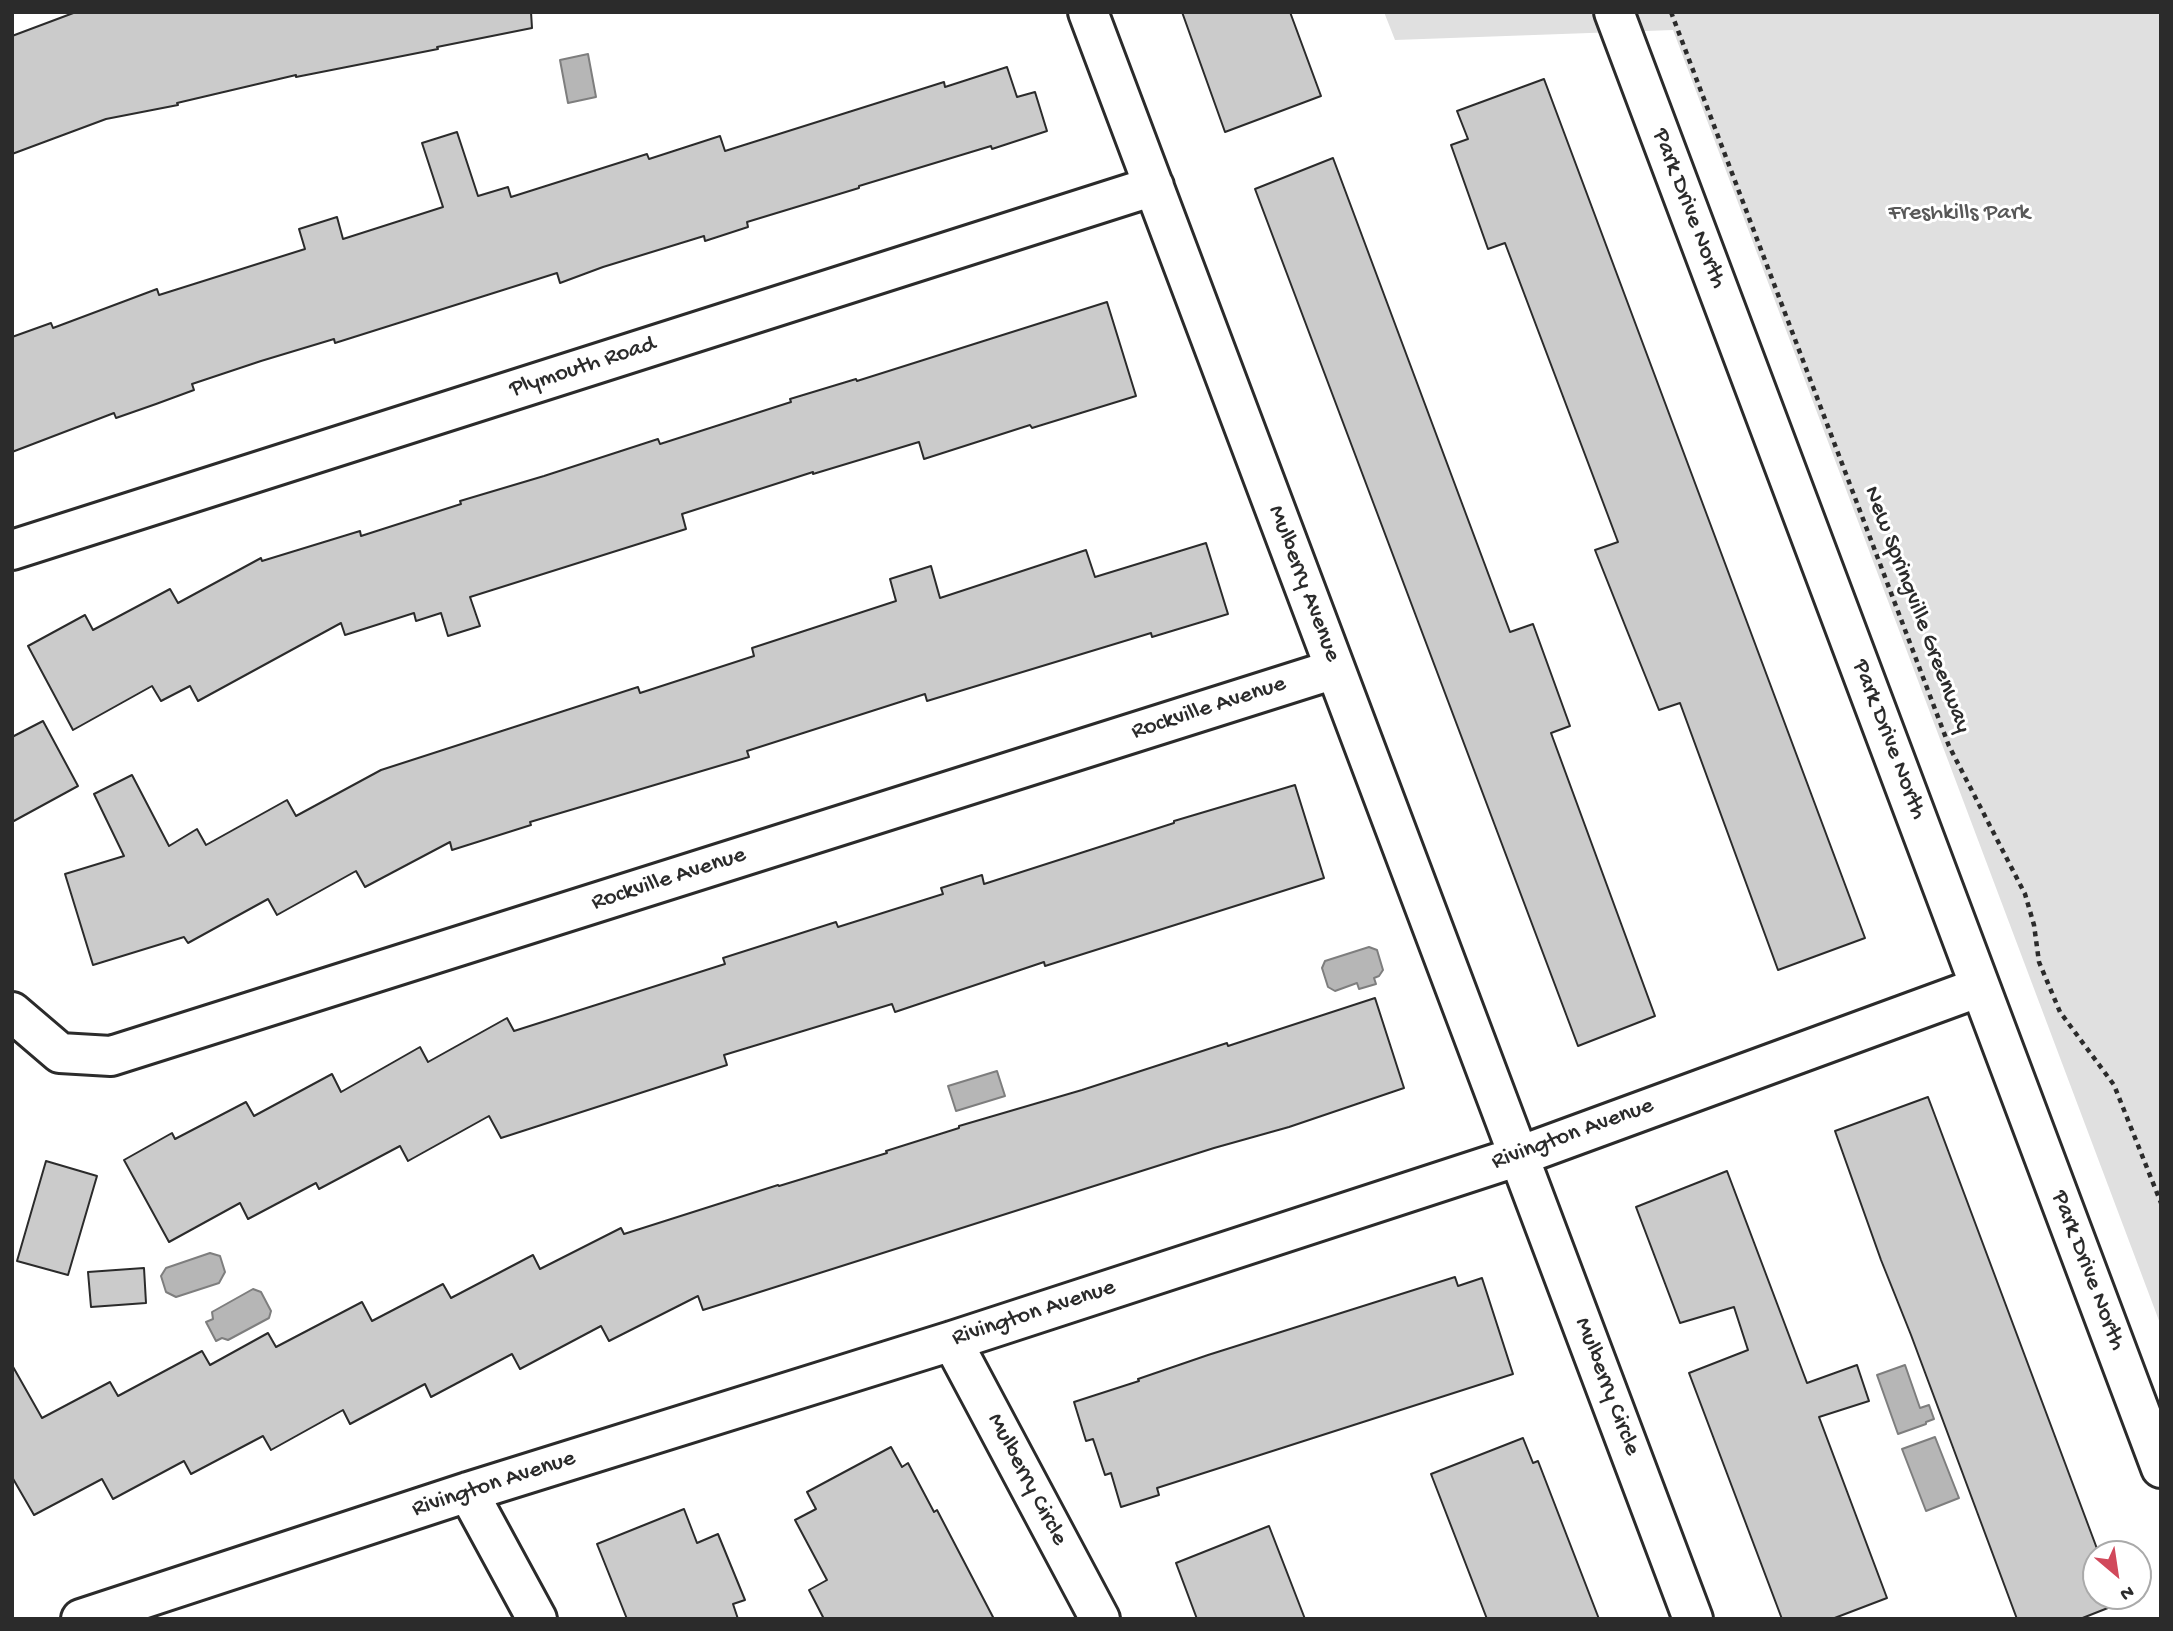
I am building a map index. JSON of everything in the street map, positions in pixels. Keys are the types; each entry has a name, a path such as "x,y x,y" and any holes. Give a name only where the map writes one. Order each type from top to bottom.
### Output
{"street":[{"name":"Mulberry Avenue","path":"1088,12 1519,1156"},
{"name":"Park Drive North","path":"1614,12 2161,1468"},
{"name":"Plymouth Road","path":"12,551 1154,186"},
{"name":"Rockville Avenue","path":"12,1012 60,1053 111,1056 1335,669"},
{"name":"Rivington Avenue","path":"81,1619 468,1492 952,1341 1519,1156 1980,986"},
{"name":"Mulberry Circle","path":"1519,1156 1693,1619"},
{"name":"Mulberry Circle","path":"952,1341 1100,1619"},
{"path":"468,1492 537,1619"}],"path":[{"name":"New Springville Greenway","path":"1671,12 1949,746 2025,894 2034,925 2039,962 2060,1012 2114,1085 2161,1203"}],"green space":[{"name":"Freshkills Park","path":"1384,12 2161,12 2161,1326 1673,30 1395,40"}],"shaded area":[{"path":"588,54 596,97 568,103 560,60"},
{"path":"1369,947 1377,950 1383,970 1374,978 1376,984 1359,989 1357,983 1335,991 1328,987 1322,968 1325,961"},
{"path":"997,1071 1005,1096 956,1111 948,1086"},
{"path":"210,1253 220,1256 225,1272 219,1283 176,1297 166,1292 161,1276 166,1268"},
{"path":"253,1289 261,1292 271,1311 269,1318 228,1340 222,1338 216,1341 206,1322 213,1319 212,1312"},
{"path":"1905,1365 1920,1408 1929,1405 1934,1419 1898,1434 1877,1375"},
{"path":"1935,1437 1959,1498 1926,1511 1902,1449"}],"building":[{"path":"76,12 531,12 532,28 437,47 438,49 296,75 177,103 178,105 106,119 12,154 12,36"},
{"path":"1182,12 1290,12 1321,96 1225,132"},
{"path":"1007,67 1017,97 1035,92 1047,131 747,222 748,227 705,241 704,236 560,283 557,273 335,343 334,339 261,361 192,384 194,390 156,404 116,418 114,413 12,452 12,337 51,323 53,328 157,289 159,295 305,249 299,229 337,217 343,239 443,207 422,143 457,132 478,196 508,187 511,197 647,154 649,159 720,136 725,151 944,82 945,87"},
{"path":"1544,79 1865,938 1778,970 1680,703 1659,710 1595,550 1618,542 1505,243 1488,249 1451,145 1468,139 1457,111"},
{"path":"1333,158 1510,632 1533,624 1570,726 1551,733 1655,1016 1578,1046 1255,189"},
{"path":"1107,302 1136,396 1032,428 1030,425 924,459 919,442 813,472 682,514 686,529 470,597 480,626 448,636 441,613 416,621 414,613 345,635 341,623 198,701 190,686 161,701 152,686 73,730 28,646 85,615 93,630 170,589 178,603 261,558 262,561 360,531 361,536 461,504 460,501 658,439 660,444 791,402 790,399 856,379 857,381"},
{"path":"1206,543 1228,614 1152,637 1151,633 927,701 925,694 747,751 749,757 530,822 531,825 452,850 450,842 365,887 356,871 277,915 268,899 188,943 184,937 93,965 65,874 124,856 94,794 132,775 169,846 197,829 206,845 287,800 296,816 381,770 638,687 640,693 754,656 752,648 896,601 890,579 931,566 940,598 1086,550 1095,577"},
{"path":"43,721 78,786 12,822 12,737"},
{"path":"1295,785 1324,878 1045,966 1044,962 895,1012 892,1004 724,1055 727,1065 501,1138 489,1116 408,1161 400,1146 319,1189 316,1183 248,1219 240,1203 169,1242 124,1160 172,1133 175,1139 246,1102 254,1116 332,1074 341,1092 420,1047 428,1062 507,1018 514,1031 725,964 723,958 836,922 838,927 943,894 941,888 982,875 984,884 1174,821"},
{"path":"1375,998 1404,1088 1289,1127 1214,1148 703,1310 698,1296 609,1341 601,1326 520,1369 512,1354 431,1397 425,1384 350,1424 343,1410 271,1450 263,1436 191,1474 184,1461 113,1499 102,1479 34,1515 12,1477 12,1365 42,1418 110,1382 118,1396 202,1351 210,1365 268,1333 276,1347 362,1302 372,1321 443,1284 451,1298 533,1255 540,1269 621,1228 624,1234 887,1153 886,1151 959,1126 1227,1043 1228,1046"},
{"path":"1928,1097 2094,1540 2082,1540 2082,1610 2103,1610 2080,1619 2017,1619 1835,1131"},
{"path":"46,1161 97,1176 68,1275 17,1261"},
{"path":"1727,1171 1807,1383 1857,1365 1869,1401 1819,1417 1887,1598 1832,1619 1782,1619 1689,1373 1748,1350 1734,1307 1680,1323 1636,1207"},
{"path":"144,1268 146,1303 91,1307 88,1272"},
{"path":"1455,1277 1458,1286 1482,1278 1513,1374 1157,1488 1159,1495 1121,1507 1111,1473 1105,1475 1093,1439 1086,1441 1074,1402 1208,1355"},
{"path":"1523,1438 1533,1463 1538,1461 1599,1619 1487,1619 1431,1474"},
{"path":"891,1447 902,1467 908,1463 934,1512 937,1510 994,1619 824,1619 809,1590 827,1580 795,1520 816,1509 807,1492"},
{"path":"684,1509 697,1543 718,1534 745,1600 733,1604 738,1619 627,1619 597,1544"},
{"path":"1269,1526 1305,1619 1197,1619 1176,1563"}]}
